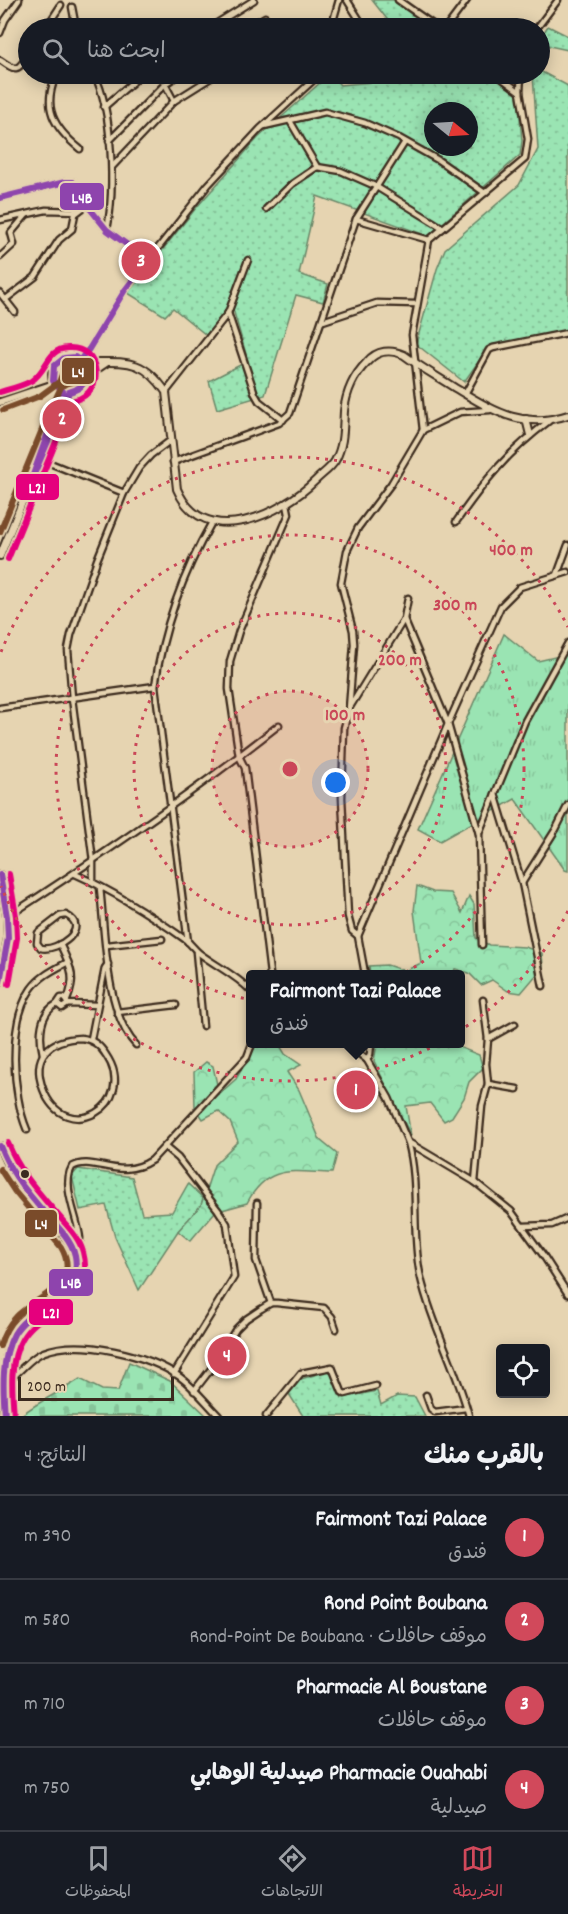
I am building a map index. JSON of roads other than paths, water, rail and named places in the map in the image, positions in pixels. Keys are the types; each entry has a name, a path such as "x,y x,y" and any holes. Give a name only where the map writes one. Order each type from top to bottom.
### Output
{"main road":[{"path":"107,362 88,375 80,389 66,392 54,384 52,376 54,366 63,358 75,357 82,361 121,361 146,369 166,392 177,489 189,507 212,522 236,523 266,514 287,504 307,489 335,462 342,441 348,391 366,362 386,351 395,351 489,410 526,419 549,421 568,415"},
{"path":"82,361 88,375"},
{"path":"35,389 52,376"},
{"path":"1,399 54,384"},
{"path":"0,556 66,392"},
{"path":"526,419 530,435"},
{"path":"0,875 8,938 0,982"},
{"path":"1,1150 25,1191 65,1238 76,1257 75,1274 68,1289 55,1301 29,1316 14,1335 4,1380 5,1416"}],"street":[{"path":"0,33 5,20 19,0"},
{"path":"225,18 254,0"},
{"path":"334,18 339,0"},
{"path":"347,0 357,18"},
{"path":"398,0 424,18"},
{"path":"453,18 466,0"},
{"path":"544,18 558,0"},
{"path":"53,18 61,5"},
{"path":"72,7 74,18"},
{"path":"0,60 13,69 18,68"},
{"path":"53,84 50,100 53,119 58,130 80,148"},
{"path":"97,84 104,107 112,168 108,230"},
{"path":"104,107 130,84"},
{"path":"109,141 165,84 174,101"},
{"path":"112,168 174,101 201,84"},
{"path":"82,361 119,298 208,185 263,126 309,84"},
{"path":"509,84 520,92"},
{"path":"423,430 412,335 429,240 525,159 528,139 520,84"},
{"path":"263,126 325,112 366,123 438,160 485,193"},
{"path":"290,121 317,167"},
{"path":"173,462 283,420 293,409 356,219 405,142"},
{"path":"266,209 292,184 317,167 341,171 375,186 443,228"},
{"path":"0,198 69,182 75,184 87,205 108,230 148,260"},
{"path":"6,299 38,273 59,240 70,230 78,211 87,205"},
{"path":"0,220 46,210 78,211"},
{"path":"0,257 14,244 11,233 26,215"},
{"path":"356,219 429,240"},
{"path":"166,392 228,314 248,260"},
{"path":"0,293 15,312"},
{"path":"323,321 377,303 416,304"},
{"path":"228,314 255,394 259,401 283,420"},
{"path":"465,394 489,350 567,333"},
{"path":"358,936 352,931 348,916 342,798 344,728 349,709 353,631 341,584 343,564 358,528 391,484 423,430 460,412 489,410"},
{"path":"456,522 500,463 549,421"},
{"path":"93,882 93,861 68,663 71,635 124,493 139,468 151,455 171,440"},
{"path":"40,459 124,493"},
{"path":"269,970 245,768 239,756 229,689 230,661 238,631 289,514 287,504"},
{"path":"189,942 155,686 159,654 175,600 195,551 212,522"},
{"path":"556,575 568,545"},
{"path":"364,970 358,936 501,606 520,587 568,572"},
{"path":"349,709 404,619 408,598"},
{"path":"404,619 448,724 479,834 482,945"},
{"path":"479,834 525,721 568,643"},
{"path":"0,708 155,686"},
{"path":"7,917 75,874 279,725"},
{"path":"495,794 522,883 543,986"},
{"path":"522,883 556,829 568,805"},
{"path":"75,874 140,910 189,942 196,951 246,986"},
{"path":"100,888 108,964 117,1012 127,1035 136,1044"},
{"path":"66,915 73,919 76,928 74,935 60,944 44,949 37,943 37,936 41,929 60,916 66,915"},
{"path":"107,945 162,939"},
{"path":"60,944 72,974 73,983 68,1002"},
{"path":"196,951 203,1026"},
{"path":"27,1130 18,1102 15,1051 18,1021 30,990 48,973 68,962"},
{"path":"91,1039 105,968 108,964"},
{"path":"43,1054 62,1040 91,1039 110,1061 114,1085 110,1100 105,1106 93,1115 77,1118 63,1114 50,1102 41,1084 39,1067 43,1054 41,1029 51,1007 61,998 68,1002 98,1005"},
{"path":"475,1182 482,1106 488,1084 486,1064 488,1039 483,1000"},
{"path":"117,1012 176,1005"},
{"path":"488,1039 515,1024"},
{"path":"76,1257 80,1238 73,1212 68,1175 72,1167 82,1164 117,1169 138,1168 152,1160 247,1057 250,1048"},
{"path":"353,1048 367,1060 389,1098 408,1142 415,1177 420,1273 437,1332 469,1413 435,1412 431,1409 426,1395"},
{"path":"367,1060 371,1048"},
{"path":"488,1084 517,1089"},
{"path":"408,1142 475,1182 504,1204 523,1226 568,1294"},
{"path":"165,1147 178,1158 227,1224 234,1277 174,1374"},
{"path":"256,1203 256,1260 271,1303"},
{"path":"523,1226 552,1225 568,1218"},
{"path":"194,1390 211,1369 236,1329 246,1319 271,1303 324,1308 332,1317 336,1329"},
{"path":"4,1380 14,1377 37,1355 61,1348 106,1350 143,1360 174,1374 194,1390 219,1416"},
{"path":"266,1416 301,1373 332,1367 344,1393 376,1386"}],"place":[{"name":"Pharmacie Al Boustane","path":"141,261"},
{"name":"Rond Point Boubana","path":"62,419"},
{"name":"Fairmont Tazi Palace","path":"356,1090"},
{"name":"Pharmacie Ouahabi صيدلية الوهابي","path":"227,1356"}]}
